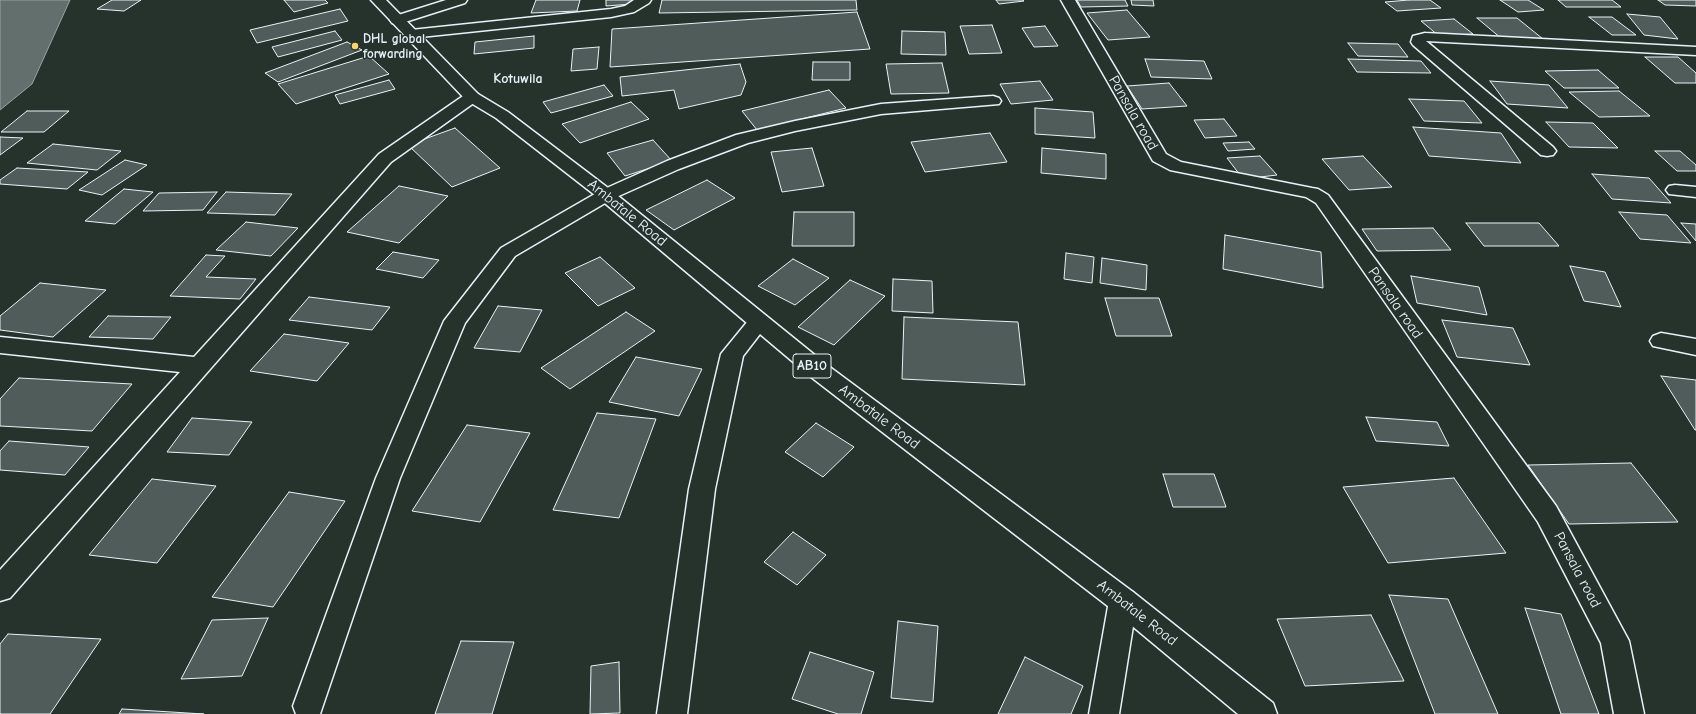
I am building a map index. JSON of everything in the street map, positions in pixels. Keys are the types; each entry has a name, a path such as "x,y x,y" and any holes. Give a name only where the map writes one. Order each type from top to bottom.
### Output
{"street":[{"path":"392,12 460,0"},
{"path":"392,12 611,13 629,9 644,0"},
{"name":"Pansala road","path":"1068,0 1159,157 1176,166 1312,193 1322,200 1547,514 1615,641 1629,714"},
{"name":"Ambatale Road","path":"392,12 472,97 502,115 606,194 819,371 1123,601 1262,714"},
{"path":"1547,151 1418,42 1418,39 1425,37 1696,50"},
{"path":"0,590 385,158 472,97"},
{"path":"308,706 388,478 455,321 508,252 606,194 673,165 742,139 787,128 881,109 993,102"},
{"path":"1675,190 1696,192"},
{"path":"672,714 702,489 732,354 759,321"},
{"path":"1661,341 1696,347"},
{"path":"0,345 200,366"},
{"path":"1104,714 1123,601"}],"shaded area":[{"path":"0,0 70,0 32,84 0,110"}],"building":[{"path":"112,0 141,0 124,11 97,9"},
{"path":"284,0 325,0 328,3 294,12"},
{"path":"536,0 580,0 577,11 531,13"},
{"path":"606,0 632,0 632,4 606,6"},
{"path":"662,0 856,0 857,10 659,13"},
{"path":"996,0 1023,0 1024,1 999,4"},
{"path":"1077,0 1125,0 1128,6 1081,7"},
{"path":"1131,0 1153,0 1154,6 1132,5"},
{"path":"1430,0 1441,8 1397,11 1385,2"},
{"path":"1500,0 1528,0 1544,10 1518,12"},
{"path":"1558,0 1612,0 1621,7 1566,7"},
{"path":"1658,0 1696,0 1696,6 1665,5"},
{"path":"340,9 348,21 257,43 250,30"},
{"path":"1127,10 1150,37 1108,40 1087,13"},
{"path":"857,12 870,49 610,67 612,29"},
{"path":"1627,14 1660,17 1678,39 1644,35"},
{"path":"1589,17 1612,17 1636,35 1612,35"},
{"path":"1477,18 1517,18 1543,39 1502,39"},
{"path":"1454,19 1473,34 1439,36 1421,21"},
{"path":"992,25 1002,53 969,54 960,26"},
{"path":"1045,26 1058,46 1034,47 1022,28"},
{"path":"335,31 342,40 278,57 272,47"},
{"path":"902,31 945,32 946,55 901,54"},
{"path":"534,36 534,48 474,54 475,42"},
{"path":"347,42 362,50 278,82 265,73"},
{"path":"1348,43 1398,44 1408,57 1358,56"},
{"path":"599,47 597,69 571,71 573,49"},
{"path":"369,56 389,74 296,104 278,84"},
{"path":"1645,57 1678,57 1696,73 1696,83 1675,83"},
{"path":"1145,59 1204,61 1212,79 1151,77"},
{"path":"1348,59 1421,61 1431,73 1357,72"},
{"path":"813,62 850,62 850,80 812,80"},
{"path":"942,63 949,93 891,94 886,64"},
{"path":"740,64 746,82 741,95 679,109 674,90 622,96 620,77"},
{"path":"1598,70 1619,88 1564,88 1545,71"},
{"path":"389,80 395,89 340,104 335,95"},
{"path":"1040,81 1053,100 1011,104 1000,84"},
{"path":"1490,81 1549,85 1568,108 1507,104"},
{"path":"1169,83 1187,106 1142,109 1127,86"},
{"path":"604,85 613,96 551,113 543,102"},
{"path":"829,90 846,108 757,130 742,111"},
{"path":"1619,91 1650,116 1599,117 1569,92"},
{"path":"1409,99 1464,101 1482,123 1424,121"},
{"path":"631,102 649,119 580,143 562,124"},
{"path":"1035,108 1093,112 1095,138 1035,134"},
{"path":"27,111 69,111 44,132 1,132"},
{"path":"1224,119 1237,136 1205,138 1194,120"},
{"path":"1546,122 1593,123 1618,148 1569,147"},
{"path":"1413,127 1501,133 1521,163 1429,156"},
{"path":"455,128 500,168 452,187 408,145"},
{"path":"990,133 1007,162 925,172 911,142"},
{"path":"0,137 23,138 0,155"},
{"path":"653,140 672,161 625,176 607,153"},
{"path":"1249,142 1255,149 1228,151 1223,143"},
{"path":"53,144 121,151 97,170 27,163"},
{"path":"812,148 824,186 782,192 771,152"},
{"path":"1042,148 1106,154 1106,179 1041,173"},
{"path":"1655,151 1680,151 1696,165 1696,171 1677,171"},
{"path":"1260,156 1277,175 1243,179 1227,158"},
{"path":"1363,156 1392,187 1349,190 1322,159"},
{"path":"125,160 147,165 102,195 79,190"},
{"path":"17,168 88,172 67,189 0,184 0,180"},
{"path":"1592,174 1649,178 1671,203 1612,199"},
{"path":"707,180 735,198 674,230 646,210"},
{"path":"399,186 448,196 399,243 347,232"},
{"path":"124,189 153,192 115,224 85,221"},
{"path":"217,192 203,210 143,211 159,193"},
{"path":"226,192 292,194 275,215 207,213"},
{"path":"794,212 854,212 854,246 792,246"},
{"path":"1619,212 1667,215 1691,243 1640,239"},
{"path":"246,222 298,228 271,256 216,250"},
{"path":"1466,223 1539,223 1559,246 1484,246"},
{"path":"1681,223 1696,224 1696,241"},
{"path":"1433,228 1451,250 1377,251 1362,229"},
{"path":"1225,235 1321,252 1323,288 1223,269"},
{"path":"393,252 439,260 423,278 376,269"},
{"path":"1066,253 1094,257 1092,283 1064,279"},
{"path":"206,255 225,256 206,277 256,279 240,299 170,296"},
{"path":"600,257 635,288 598,306 565,273"},
{"path":"1102,258 1147,265 1146,290 1100,283"},
{"path":"793,259 829,278 795,305 758,286"},
{"path":"1570,266 1605,272 1621,307 1584,301"},
{"path":"1411,276 1479,287 1487,315 1417,303"},
{"path":"893,279 932,281 933,313 892,311"},
{"path":"850,280 885,296 834,345 798,327"},
{"path":"40,283 106,290 53,337 0,330 0,316"},
{"path":"309,297 390,307 372,330 289,320"},
{"path":"1105,298 1159,298 1172,336 1116,336"},
{"path":"498,306 542,310 520,352 474,348"},
{"path":"626,312 655,331 570,389 541,368"},
{"path":"108,316 171,317 153,339 89,337"},
{"path":"904,317 1018,322 1025,385 902,379"},
{"path":"1442,320 1513,328 1530,365 1457,357"},
{"path":"284,334 349,343 317,381 250,371"},
{"path":"636,357 702,369 679,416 609,402"},
{"path":"1661,376 1696,380 1696,430 1695,430"},
{"path":"19,378 132,384 92,431 0,426 0,399"},
{"path":"597,413 656,419 619,518 553,510"},
{"path":"1366,417 1437,422 1449,446 1376,441"},
{"path":"192,418 252,422 229,455 167,452"},
{"path":"816,423 854,447 823,477 785,452"},
{"path":"467,425 530,433 480,522 412,511"},
{"path":"9,441 89,447 65,475 0,470 0,451"},
{"path":"1631,463 1678,522 1569,524 1528,465"},
{"path":"1163,474 1214,474 1226,507 1173,507"},
{"path":"1454,478 1506,553 1388,563 1343,487"},
{"path":"152,479 216,486 157,563 89,555"},
{"path":"289,492 345,501 273,607 212,597"},
{"path":"793,532 826,555 797,585 764,562"},
{"path":"1389,595 1448,599 1498,714 1435,714"},
{"path":"1525,608 1561,614 1599,714 1561,714"},
{"path":"1371,615 1404,681 1305,686 1277,619"},
{"path":"268,618 242,676 181,679 212,620"},
{"path":"898,621 938,626 933,702 891,698"},
{"path":"8,634 101,639 50,714 0,714 0,644"},
{"path":"461,641 514,642 492,714 435,714"},
{"path":"810,652 874,672 861,714 838,714 792,699"},
{"path":"1025,657 1083,686 1071,714 998,714"},
{"path":"619,662 620,713 590,714 591,666"},
{"path":"122,709 204,714 119,714"}],"place":[{"name":"DHL global forwarding","path":"355,46"}],"district":[{"name":"Kotuwila","path":"518,79"}]}
